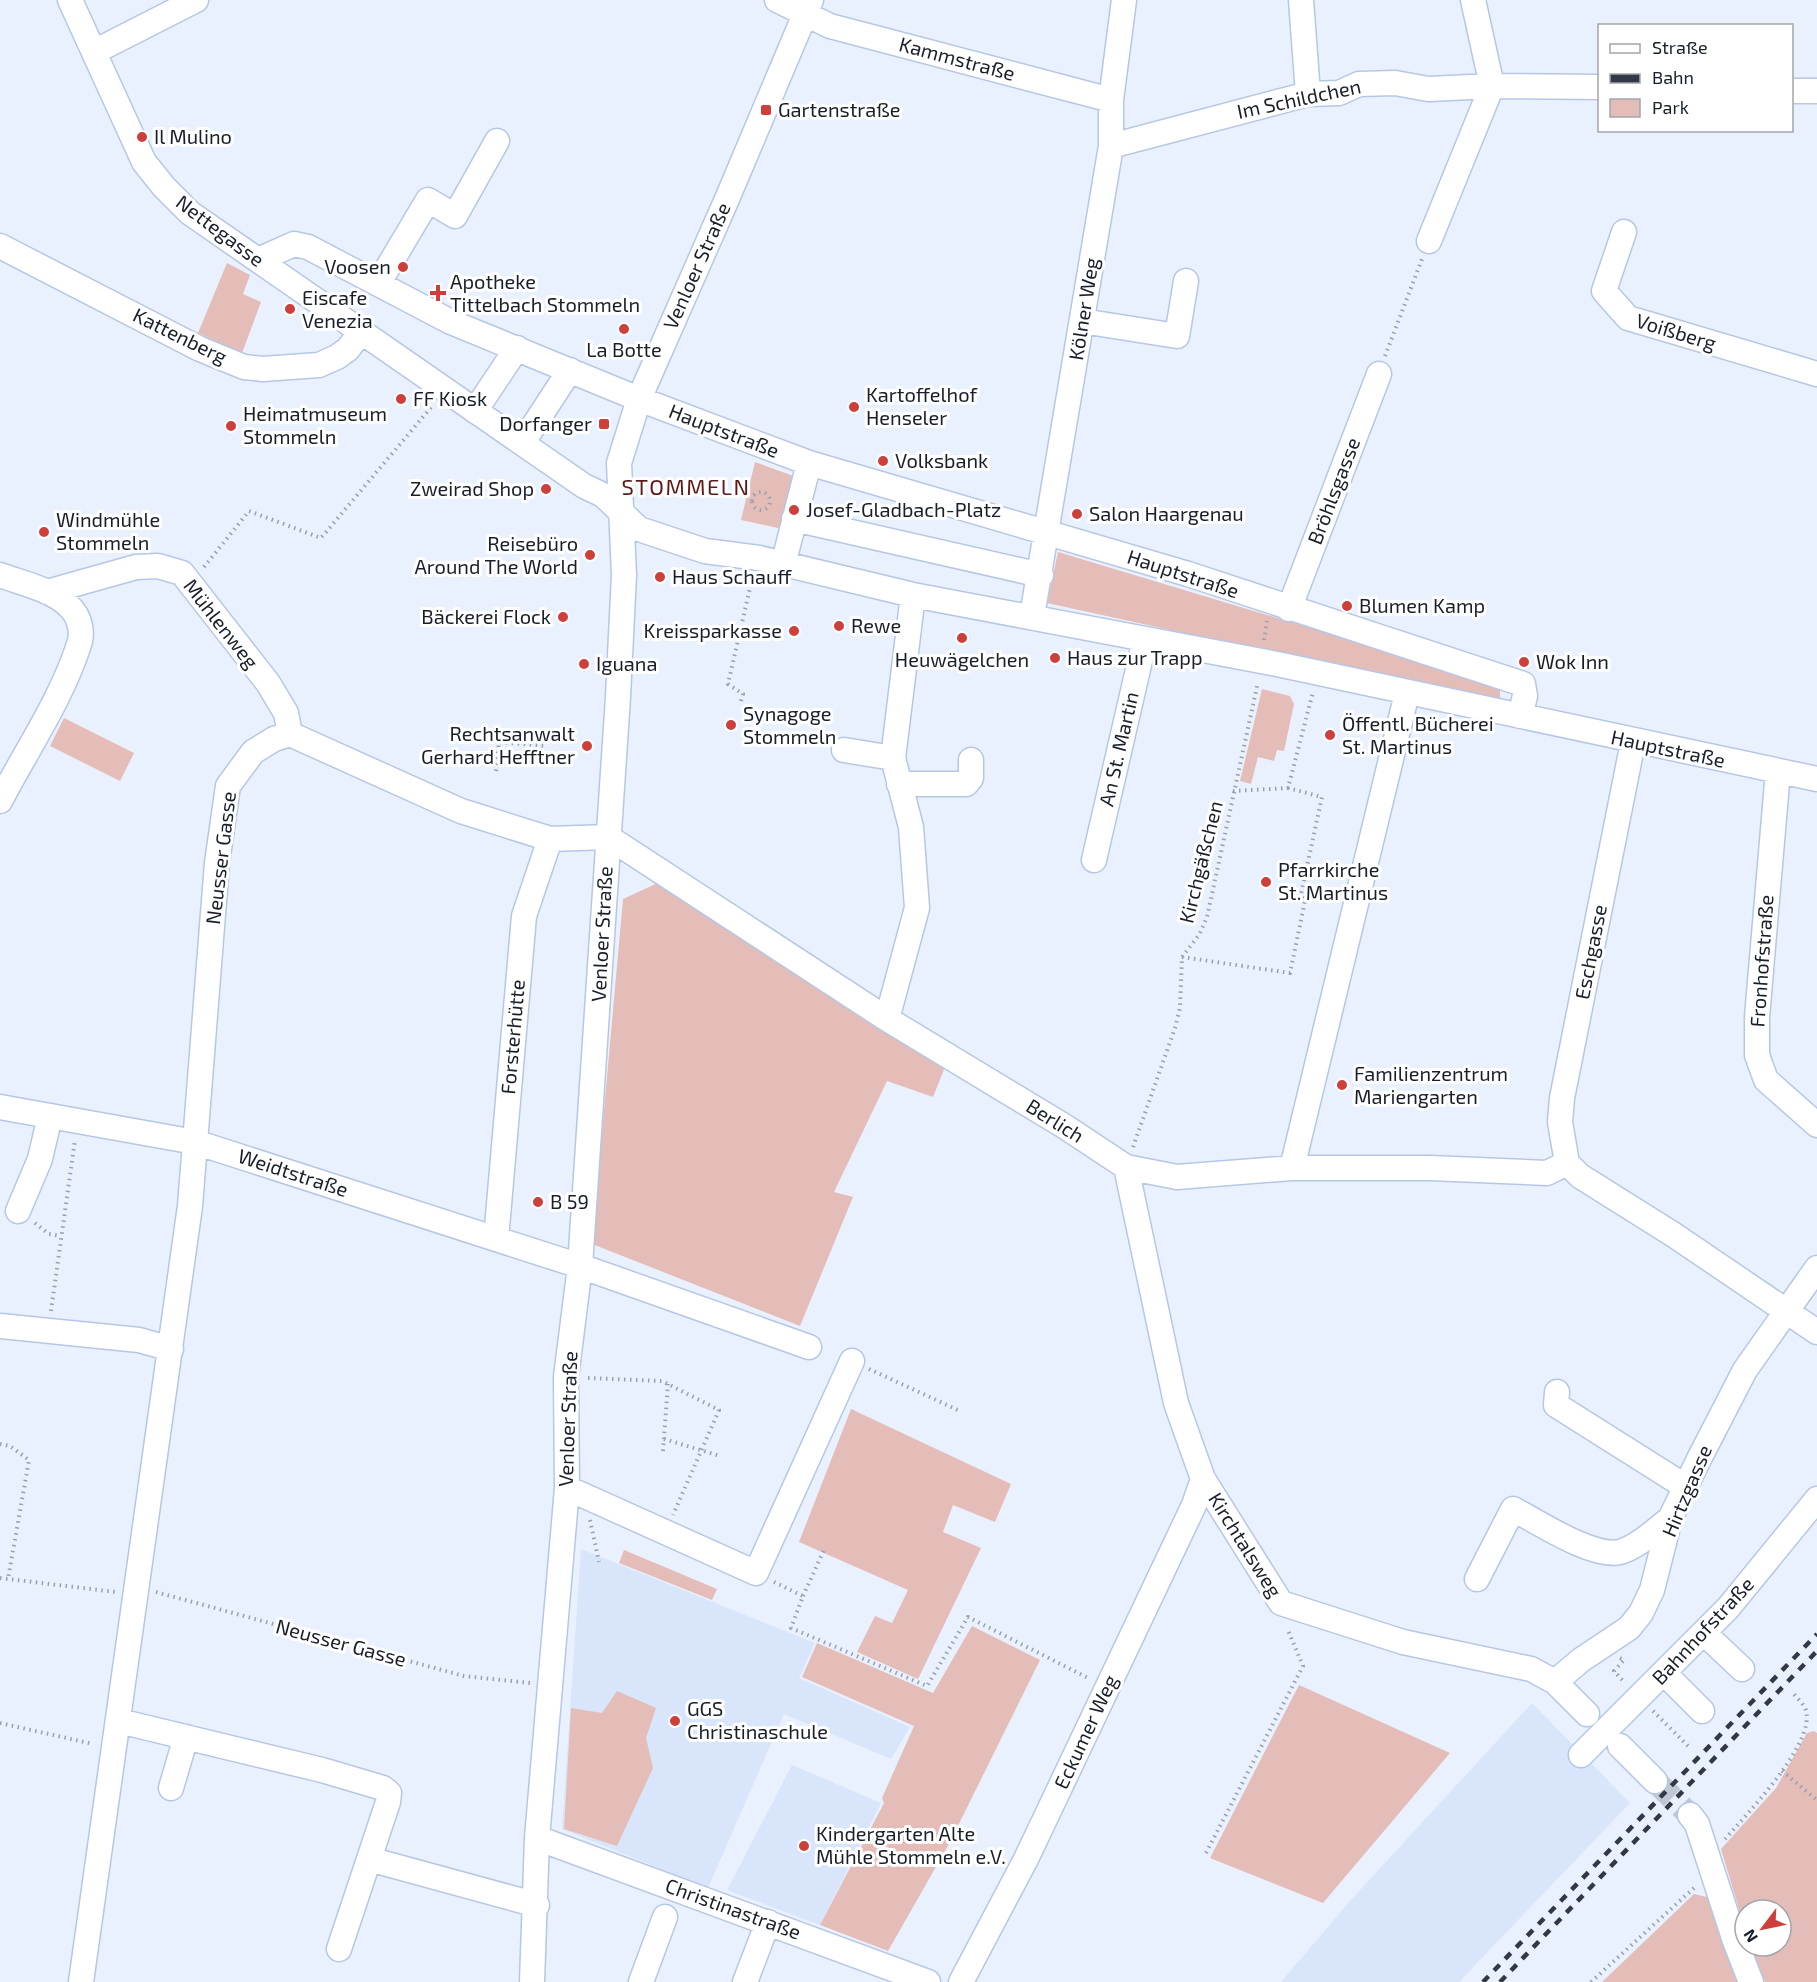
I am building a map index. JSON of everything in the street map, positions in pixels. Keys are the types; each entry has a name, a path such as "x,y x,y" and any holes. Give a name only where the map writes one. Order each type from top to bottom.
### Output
{"street":[{"name":"Nettegasse","path":"70,0 133,141 144,162 164,188 190,213 361,332"},
{"path":"94,52 196,0"},
{"path":"777,0 808,7"},
{"name":"Kölner Weg","path":"1032,616 1041,575 1111,146 1111,100 1124,0"},
{"path":"1301,0 1308,94"},
{"path":"1429,241 1492,86 1473,0"},
{"name":"Kammstraße","path":"808,7 830,26 1111,100"},
{"name":"Venloer Straße","path":"532,1982 537,1905 537,1838 552,1685 576,1492 566,1377 580,1266 623,589 619,463 639,399 756,134 808,7"},
{"name":"Im Schildchen","path":"1111,146 1308,94 1339,93 1359,84 1395,83 1428,89 1492,86 1598,87"},
{"path":"1793,91 1817,91"},
{"path":"378,284 428,200 455,216 497,141"},
{"name":"Voißberg","path":"1624,232 1604,291 1628,318 1817,374"},
{"path":"258,260 280,248 294,244 301,245 451,322 639,399"},
{"name":"Kattenberg","path":"0,246 200,349 244,367 263,369 319,365 337,357 361,332"},
{"path":"1082,321 1177,336 1186,281"},
{"path":"361,332 584,486 603,495 621,512"},
{"path":"475,411 517,348"},
{"path":"523,442 570,370"},
{"name":"Bröhlsgasse","path":"1280,606 1378,374"},
{"name":"Hauptstraße","path":"639,399 809,463 1188,574 1522,684 1525,696 1520,716"},
{"path":"783,565 809,463"},
{"name":"Hauptstraße","path":"621,512 639,529 705,551 759,558 913,595 1266,662 1633,742 1817,779"},
{"path":"794,519 1041,575"},
{"name":"Mühlenweg","path":"47,592 136,567 158,566 182,573 267,683 286,713 291,734"},
{"path":"0,575 47,592 67,604 75,614 81,639 58,691 0,801"},
{"path":"887,1019 917,908 911,827 893,758 913,595"},
{"name":"An St. Martin","path":"1094,860 1145,639"},
{"path":"1292,1168 1407,693"},
{"path":"291,734 461,811 550,839 608,837"},
{"name":"Neusser Gasse","path":"81,1982 190,1206 217,863 228,786 253,752 274,739 291,734"},
{"name":"Eschgasse","path":"1567,1163 1560,1122 1562,1098 1633,742"},
{"path":"844,750 893,758"},
{"path":"899,784 966,784 971,778 971,760"},
{"name":"Fronhofstraße","path":"1778,771 1757,1017 1757,1055 1766,1080 1817,1125"},
{"name":"Berlich","path":"608,837 887,1019 1064,1126 1126,1167 1177,1177 1292,1168 1430,1168 1547,1173 1567,1163"},
{"name":"Forsterhütte","path":"496,1239 524,916 550,839"},
{"name":"Weidtstraße","path":"0,1107 195,1142 580,1266 809,1347"},
{"path":"18,1211 40,1159 50,1116"},
{"path":"1567,1163 1580,1176 1659,1225 1817,1332"},
{"name":"Kirchtalsweg","path":"1126,1167 1176,1403 1203,1479 1281,1603 1403,1642 1531,1669 1555,1682 1587,1714"},
{"name":"Hirtzgasse","path":"1555,1682 1581,1660 1629,1628 1641,1613 1652,1590 1670,1519 1745,1370 1817,1268"},
{"path":"0,1326 139,1340 171,1349"},
{"path":"576,1492 756,1573 852,1361"},
{"path":"1557,1392 1557,1405 1686,1487"},
{"name":"Eckumer Weg","path":"961,1982 1026,1859 1194,1505 1203,1479"},
{"path":"1477,1579 1513,1509 1590,1548 1606,1553 1621,1552 1633,1546 1670,1519"},
{"name":"Bahnhofstraße","path":"1581,1755 1728,1608 1812,1514"},
{"path":"1704,1633 1742,1669"},
{"path":"1664,1673 1702,1711"},
{"path":"119,1721 383,1788 389,1793 388,1803 339,1949"},
{"path":"171,1788 186,1737"},
{"path":"1620,1746 1655,1780"},
{"path":"1690,1815 1697,1824 1751,1982"},
{"name":"Christinastraße","path":"537,1838 928,1982"},
{"path":"369,1859 537,1905"},
{"path":"641,1982 665,1917"},
{"path":"745,1982 768,1922"}],"path":[{"path":"1378,374 1429,241"},
{"path":"190,584 249,511 321,538 445,391"},
{"path":"765,493 769,498 768,506 760,510 754,507 752,499 755,494 765,493"},
{"path":"741,701 743,694 728,684 748,589 759,558"},
{"path":"1266,662 1268,652 1263,645 1280,606"},
{"name":"Kirchgäßchen","path":"1182,957 1198,935 1207,917 1258,679 1264,673 1266,662"},
{"path":"1288,788 1318,674"},
{"path":"496,771 499,742 546,746"},
{"path":"1126,1167 1180,1008 1182,957 1290,973 1305,901 1301,894 1322,797 1288,788 1233,791"},
{"path":"48,1330 77,1121"},
{"path":"18,1211 49,1233 61,1236"},
{"path":"852,1361 960,1411"},
{"path":"566,1377 668,1384 719,1410 666,1532"},
{"path":"663,1451 668,1384"},
{"path":"664,1439 720,1456"},
{"path":"0,1444 10,1446 29,1460 8,1579"},
{"path":"576,1492 599,1562"},
{"path":"824,1550 791,1628 927,1686 968,1617 1107,1688"},
{"path":"756,1573 803,1596"},
{"name":"Neusser Gasse","path":"0,1578 134,1594 153,1591 464,1676 552,1685"},
{"path":"1206,1853 1303,1666 1287,1627 1281,1603"},
{"path":"1622,1680 1691,1749"},
{"path":"1591,1982 1702,1881 1774,1784 1807,1726 1806,1710 1793,1693"},
{"path":"0,1723 115,1749"},
{"path":"1782,1771 1817,1800"}],"shaded area":[{"name":"GGS Christinaschule","path":"581,1549 815,1643 799,1678 910,1727 891,1759 784,1714 708,1888 562,1829"},
{"path":"1532,1703 1630,1803 1459,1982 1281,1982 1349,1902"},
{"name":"Kindergarten Alte Mühle Stommeln e.V.","path":"792,1765 881,1803 820,1925 727,1890"}],"green space":[{"path":"227,263 250,275 243,294 261,302 242,353 198,333"},
{"path":"755,462 796,477 782,529 741,520"},
{"path":"1058,552 1500,685 1500,702 1047,603"},
{"path":"1262,689 1290,696 1294,704 1284,751 1277,750 1274,761 1258,757 1251,784 1240,781"},
{"path":"64,718 134,753 120,781 50,746"},
{"path":"660,882 947,1062 933,1097 887,1081 834,1192 853,1197 800,1326 592,1244 623,899"},
{"path":"851,1409 1011,1484 995,1522 953,1505 943,1532 981,1548 918,1679 857,1652 875,1616 892,1623 908,1590 799,1542"},
{"path":"624,1550 717,1589 712,1600 619,1563"},
{"path":"972,1626 1040,1660 949,1844 888,1951 820,1925 884,1803 882,1798 914,1726 802,1677 817,1643 933,1693"},
{"path":"1299,1685 1450,1753 1323,1903 1210,1858"},
{"path":"617,1691 656,1708 646,1738 653,1768 617,1846 564,1829 571,1708 602,1713"},
{"path":"1814,1731 1817,1733 1817,1982 1766,1982 1759,1977 1753,1958 1793,1958 1793,1898 1736,1898 1721,1849 1776,1788 1807,1733"},
{"path":"1694,1894 1715,1899 1739,1982 1602,1982"}],"tunnel":[{"path":"1655,1781 1690,1815"}],"railway":[{"path":"1483,1982 1817,1634"},
{"path":"1500,1982 1817,1651"}],"place":[{"name":"Gartenstraße","path":"766,110"},
{"name":"Il Mulino","path":"142,137"},
{"name":"Voosen","path":"403,267"},
{"name":"Apotheke Tittelbach Stommeln","path":"438,293"},
{"name":"Eiscafe Venezia","path":"290,309"},
{"name":"La Botte","path":"624,329"},
{"name":"FF Kiosk","path":"401,399"},
{"name":"Kartoffelhof Henseler","path":"854,407"},
{"name":"Dorfanger","path":"604,424"},
{"name":"Heimatmuseum Stommeln","path":"231,426"},
{"name":"Volksbank","path":"883,461"},
{"name":"Zweirad Shop","path":"546,489"},
{"name":"Josef-Gladbach-Platz","path":"794,510"},
{"name":"Salon Haargenau","path":"1077,514"},
{"name":"Windmühle Stommeln","path":"44,532"},
{"name":"Reisebüro Around The World","path":"590,555"},
{"name":"Haus Schauff","path":"660,577"},
{"name":"Blumen Kamp","path":"1347,606"},
{"name":"Bäckerei Flock","path":"563,617"},
{"name":"Rewe","path":"839,626"},
{"name":"Kreissparkasse","path":"794,631"},
{"name":"Heuwägelchen","path":"962,638"},
{"name":"Haus zur Trapp","path":"1055,658"},
{"name":"Wok Inn","path":"1524,662"},
{"name":"Iguana","path":"584,664"},
{"name":"Synagoge Stommeln","path":"731,725"},
{"name":"Öffentl. Bücherei St. Martinus","path":"1330,735"},
{"name":"Rechtsanwalt Gerhard Hefftner","path":"587,746"},
{"name":"Pfarrkirche St. Martinus","path":"1266,882"},
{"name":"Familienzentrum Mariengarten","path":"1342,1085"},
{"name":"B 59","path":"538,1202"},
{"name":"GGS Christinaschule","path":"675,1721"},
{"name":"Kindergarten Alte Mühle Stommeln e.V.","path":"804,1846"}],"district":[{"name":"STOMMELN","path":"686,487"}]}
